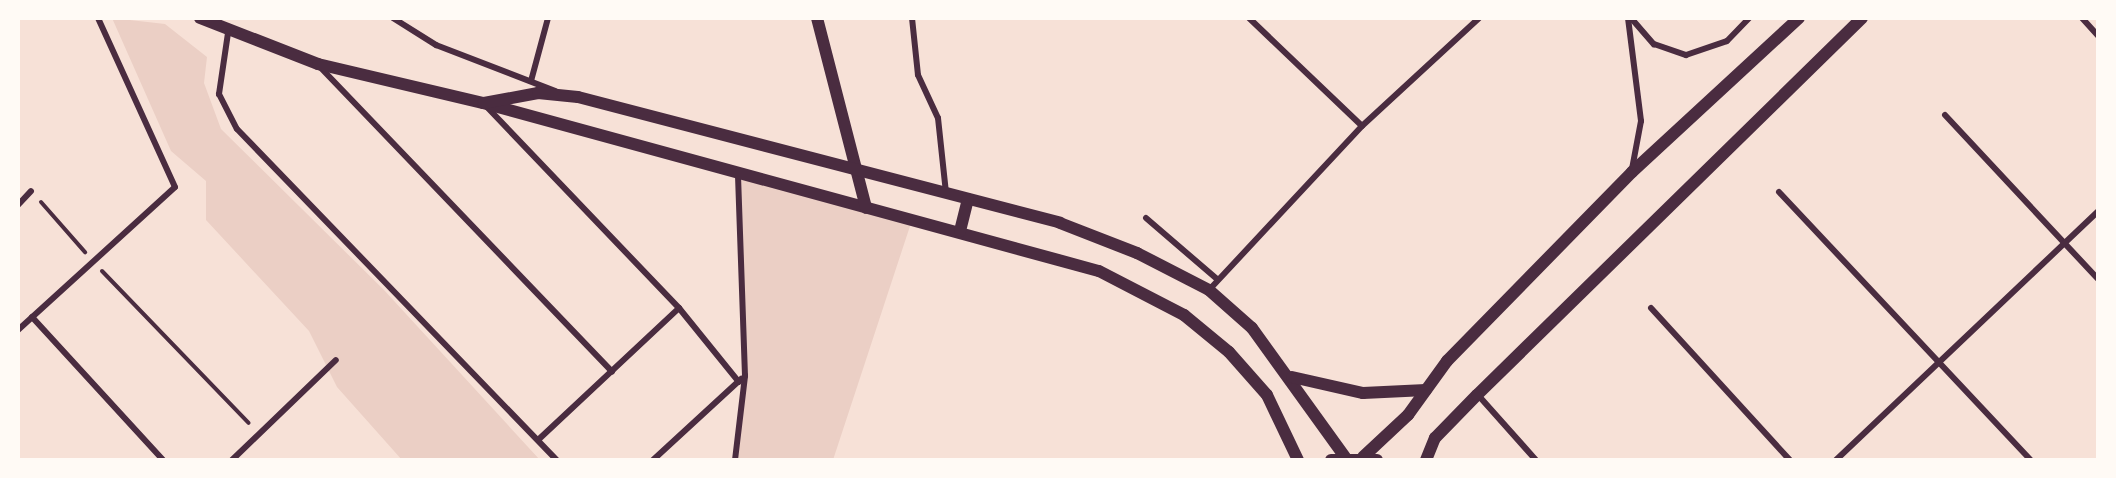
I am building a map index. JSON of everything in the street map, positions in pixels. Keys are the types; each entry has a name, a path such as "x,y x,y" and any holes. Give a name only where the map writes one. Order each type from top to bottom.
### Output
{"main road":[{"path":"200,18 228,33 318,64 483,103 738,176 960,231 1100,271 1184,315 1229,352 1267,395 1298,460"},
{"path":"817,18 866,208"},
{"path":"1363,457 1408,415 1426,390 1632,172 1799,18"},
{"path":"1426,460 1435,438 1477,395 1862,18"},
{"path":"483,103 508,95 563,95 1060,223 1209,290 1252,327 1292,377 1345,457"},
{"path":"960,231 968,199"},
{"path":"1292,377 1363,393 1426,390"},
{"path":"1331,460 1345,457 1377,460"}],"street":[{"path":"18,330 175,187 98,18"},
{"path":"393,18 436,45 563,95"},
{"path":"531,81 548,18"},
{"path":"912,18 918,75 938,118 946,194"},
{"path":"1249,18 1362,126"},
{"path":"1209,290 1362,126 1479,18"},
{"path":"1629,18 1654,44 1686,55 1726,41 1749,18"},
{"path":"1629,18 1641,122 1632,172"},
{"path":"2082,18 2098,36"},
{"path":"228,33 219,94 237,129 557,460"},
{"path":"318,64 612,372"},
{"path":"483,103 679,308 739,382"},
{"path":"1945,115 2098,279"},
{"path":"735,460 745,376 738,176"},
{"path":"18,205 31,191"},
{"path":"1779,192 2031,460"},
{"path":"1836,460 1937,359 2098,211"},
{"path":"1146,218 1217,279"},
{"path":"538,440 679,308"},
{"path":"1651,309 1790,460"},
{"path":"32,317 163,460"},
{"path":"232,460 336,360"},
{"path":"653,460 745,376"},
{"path":"1477,395 1536,460"}],"path":[{"path":"31,191 93,261 260,435"}],"shaded area":[{"path":"112,18 165,24 207,57 204,83 221,129 384,290 540,460 402,460 337,387 309,331 206,220 206,181 171,151"},
{"path":"738,176 912,220 833,460 735,460 745,376"}]}
